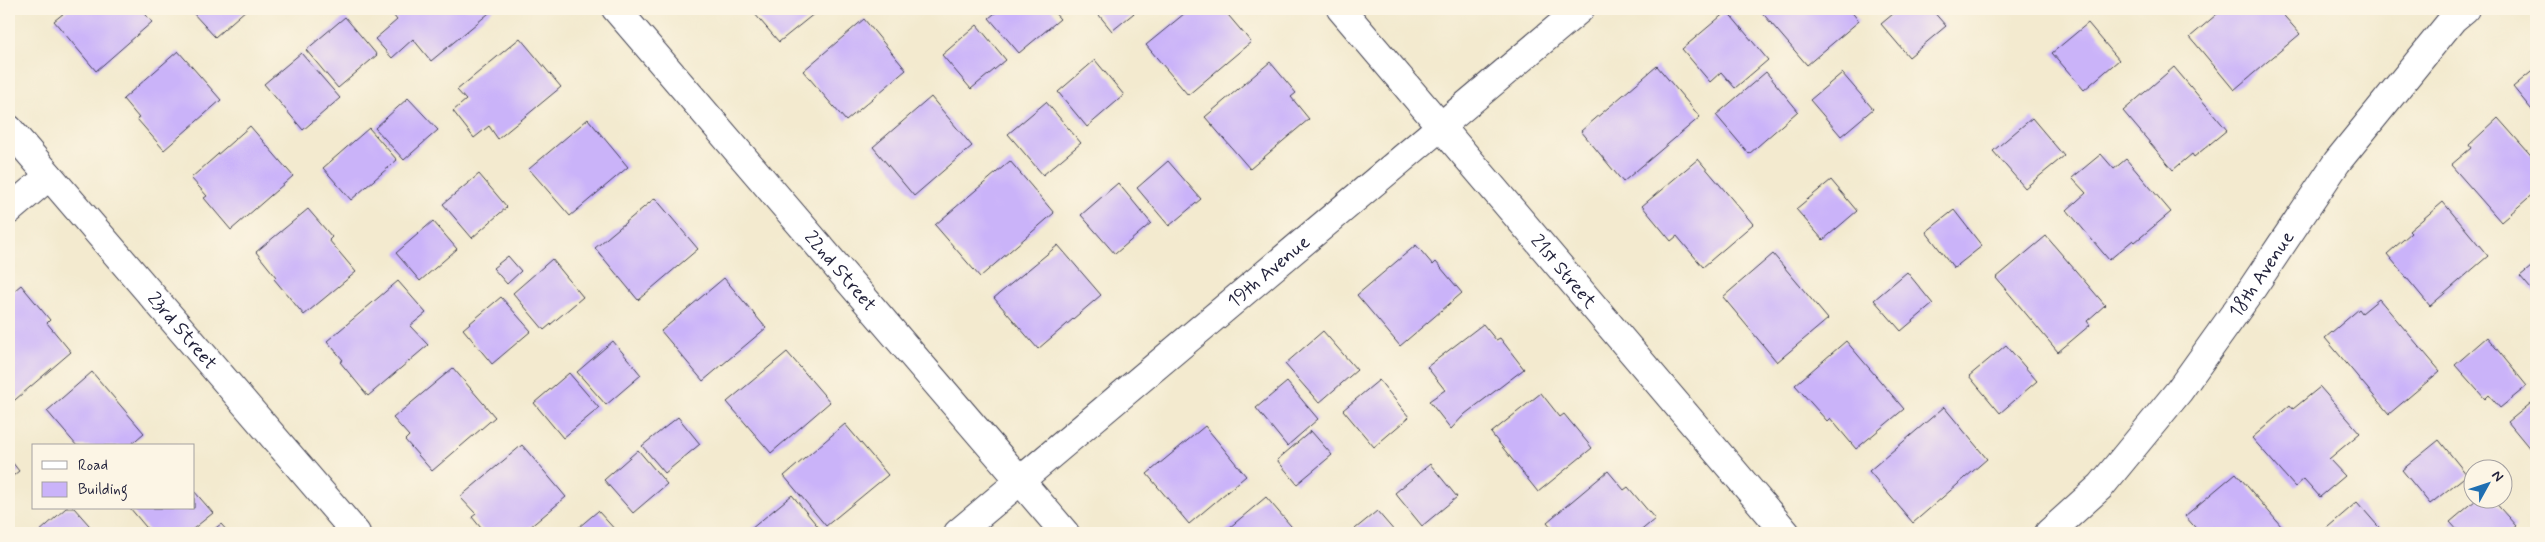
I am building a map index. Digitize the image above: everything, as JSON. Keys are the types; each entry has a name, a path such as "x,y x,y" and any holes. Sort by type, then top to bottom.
{"street":[{"name":"22nd Street","path":"616,9 1065,533"},
{"name":"21st Street","path":"1341,9 1786,533"},
{"name":"19th Avenue","path":"958,533 1580,9"},
{"name":"18th Avenue","path":"2049,533 2100,486 2179,391 2247,296 2338,162 2453,19 2465,9"},
{"name":"23rd Street","path":"9,129 356,533"},
{"path":"9,210 49,176"}],"building":[{"path":"69,9 141,9 152,22 96,71 54,21"},
{"path":"196,9 247,9 215,37 192,12"},
{"path":"392,9 494,9 431,61 413,39 392,58 375,39 397,20 390,11"},
{"path":"754,9 820,9 779,42 754,13 756,11"},
{"path":"1000,9 1051,9 1060,19 1019,53 989,18"},
{"path":"1094,9 1139,9 1112,31"},
{"path":"1190,9 1223,9 1251,42 1188,95 1146,45"},
{"path":"1759,9 1849,9 1859,21 1807,65"},
{"path":"1899,9 1931,9 1946,26 1909,57 1881,24"},
{"path":"2223,9 2278,9 2300,34 2234,90 2190,37"},
{"path":"1727,11 1768,60 1735,88 1721,72 1710,82 1682,49"},
{"path":"345,17 377,55 338,88 306,50"},
{"path":"864,19 906,70 846,121 803,71"},
{"path":"2088,23 2119,60 2084,90 2052,53"},
{"path":"977,25 1006,60 971,89 942,55"},
{"path":"520,38 561,87 498,139 489,126 474,138 453,111 466,100 457,90"},
{"path":"178,51 221,100 164,150 137,119 139,118 123,99"},
{"path":"301,53 340,98 303,130 264,84"},
{"path":"1095,60 1124,95 1087,127 1058,92"},
{"path":"1270,62 1296,93 1291,97 1309,119 1250,169 1205,117"},
{"path":"1657,66 1700,117 1623,182 1581,131"},
{"path":"2174,67 2227,130 2194,157 2192,154 2173,170 2123,111"},
{"path":"2536,68 2536,115 2513,87"},
{"path":"1766,72 1798,111 1749,154 1716,115"},
{"path":"1842,73 1873,109 1841,136 1810,100"},
{"path":"931,97 972,146 914,196 873,147"},
{"path":"408,98 438,130 404,160 375,128"},
{"path":"1046,102 1081,143 1043,175 1008,134"},
{"path":"2032,118 2064,156 2025,188 1993,151"},
{"path":"2498,118 2536,161 2536,191 2501,222 2451,165 2471,148 2469,145"},
{"path":"588,119 628,167 570,216 529,169"},
{"path":"250,126 293,176 231,230 204,198 207,196 191,178"},
{"path":"369,128 397,160 351,200 323,168"},
{"path":"2101,154 2114,169 2126,159 2171,212 2135,242 2133,240 2109,260 2067,210 2086,193 2072,178"},
{"path":"1698,159 1753,224 1703,267 1677,236 1671,241 1642,206"},
{"path":"1010,161 1054,213 980,277 935,225"},
{"path":"1168,161 1201,199 1169,226 1137,188"},
{"path":"479,174 507,207 472,238 443,204"},
{"path":"1831,180 1857,211 1823,240 1796,209"},
{"path":"1118,183 1151,223 1115,254 1081,215"},
{"path":"655,198 698,249 638,300 595,248"},
{"path":"2443,202 2488,256 2430,306 2387,254 2411,233 2409,231"},
{"path":"308,209 332,237 329,240 356,272 304,315 274,279 276,277 256,252"},
{"path":"1954,210 1982,246 1954,268 1926,232"},
{"path":"433,221 457,249 420,281 396,253"},
{"path":"2046,236 2105,305 2087,321 2090,325 2058,352 1996,278"},
{"path":"1058,245 1101,295 1038,349 994,298"},
{"path":"1416,245 1433,265 1436,262 1462,293 1400,346 1357,295"},
{"path":"1773,254 1828,319 1777,362 1723,297"},
{"path":"508,256 521,271 507,284 493,268"},
{"path":"552,259 583,297 544,330 513,293"},
{"path":"2536,263 2536,295 2520,276"},
{"path":"1907,272 1933,304 1901,331 1874,300"},
{"path":"724,278 766,328 703,381 661,331"},
{"path":"398,281 426,313 410,326 428,345 368,396 340,362 343,360 327,341"},
{"path":"21,285 50,320 47,323 71,352 9,405 9,295"},
{"path":"501,297 531,331 492,364 463,329"},
{"path":"2379,299 2440,371 2389,414 2325,338 2359,309 2362,313"},
{"path":"1483,324 1496,340 1500,338 1524,369 1465,414 1451,429 1429,401 1445,390 1427,367"},
{"path":"1323,331 1357,370 1319,403 1285,364"},
{"path":"2487,337 2527,386 2500,408 2489,395 2485,399 2455,365"},
{"path":"613,341 641,375 606,405 577,372"},
{"path":"1846,341 1904,409 1856,449 1830,418 1827,421 1795,385"},
{"path":"2006,345 2037,381 2000,413 1969,376"},
{"path":"787,352 830,402 771,453 727,402"},
{"path":"453,368 495,417 432,471 405,440 409,436 393,418"},
{"path":"92,372 144,433 131,444 75,444 47,411"},
{"path":"569,373 599,408 563,438 534,403"},
{"path":"1379,380 1409,417 1374,447 1343,410"},
{"path":"1287,382 1318,419 1287,446 1256,408"},
{"path":"2320,387 2360,433 2329,459 2345,476 2320,497 2304,479 2295,487 2252,438 2290,405 2293,409"},
{"path":"1541,393 1560,417 1564,414 1592,448 1538,492 1491,433"},
{"path":"2536,399 2536,456 2508,422"},
{"path":"1944,407 1987,459 1913,523 1869,471"},
{"path":"678,417 700,444 665,473 642,446"},
{"path":"845,424 888,475 826,526 784,476"},
{"path":"1205,426 1246,476 1189,524 1147,474"},
{"path":"1311,431 1332,455 1297,484 1277,460"},
{"path":"2439,440 2462,469 2462,479 2430,504 2402,470"},
{"path":"522,445 566,497 523,533 485,533 472,517 476,514 460,497"},
{"path":"638,450 667,484 633,513 604,480"},
{"path":"9,458 19,471 9,479"},
{"path":"1430,464 1457,497 1422,526 1395,493"},
{"path":"1608,471 1624,490 1628,487 1655,519 1638,533 1556,533 1547,522"},
{"path":"2236,473 2287,533 2200,533 2185,516"},
{"path":"195,492 213,513 188,533 151,533 132,510 195,510"},
{"path":"792,495 820,529 815,533 754,533 751,529"},
{"path":"1266,497 1297,533 1223,533"},
{"path":"2357,502 2384,533 2321,533"},
{"path":"64,510 76,510 96,533 38,533"},
{"path":"2464,510 2502,510 2516,526 2508,533 2460,533 2450,522"},
{"path":"598,511 618,533 572,533"},
{"path":"1377,511 1396,533 1350,533"},
{"path":"221,524 229,533 209,533"}]}
